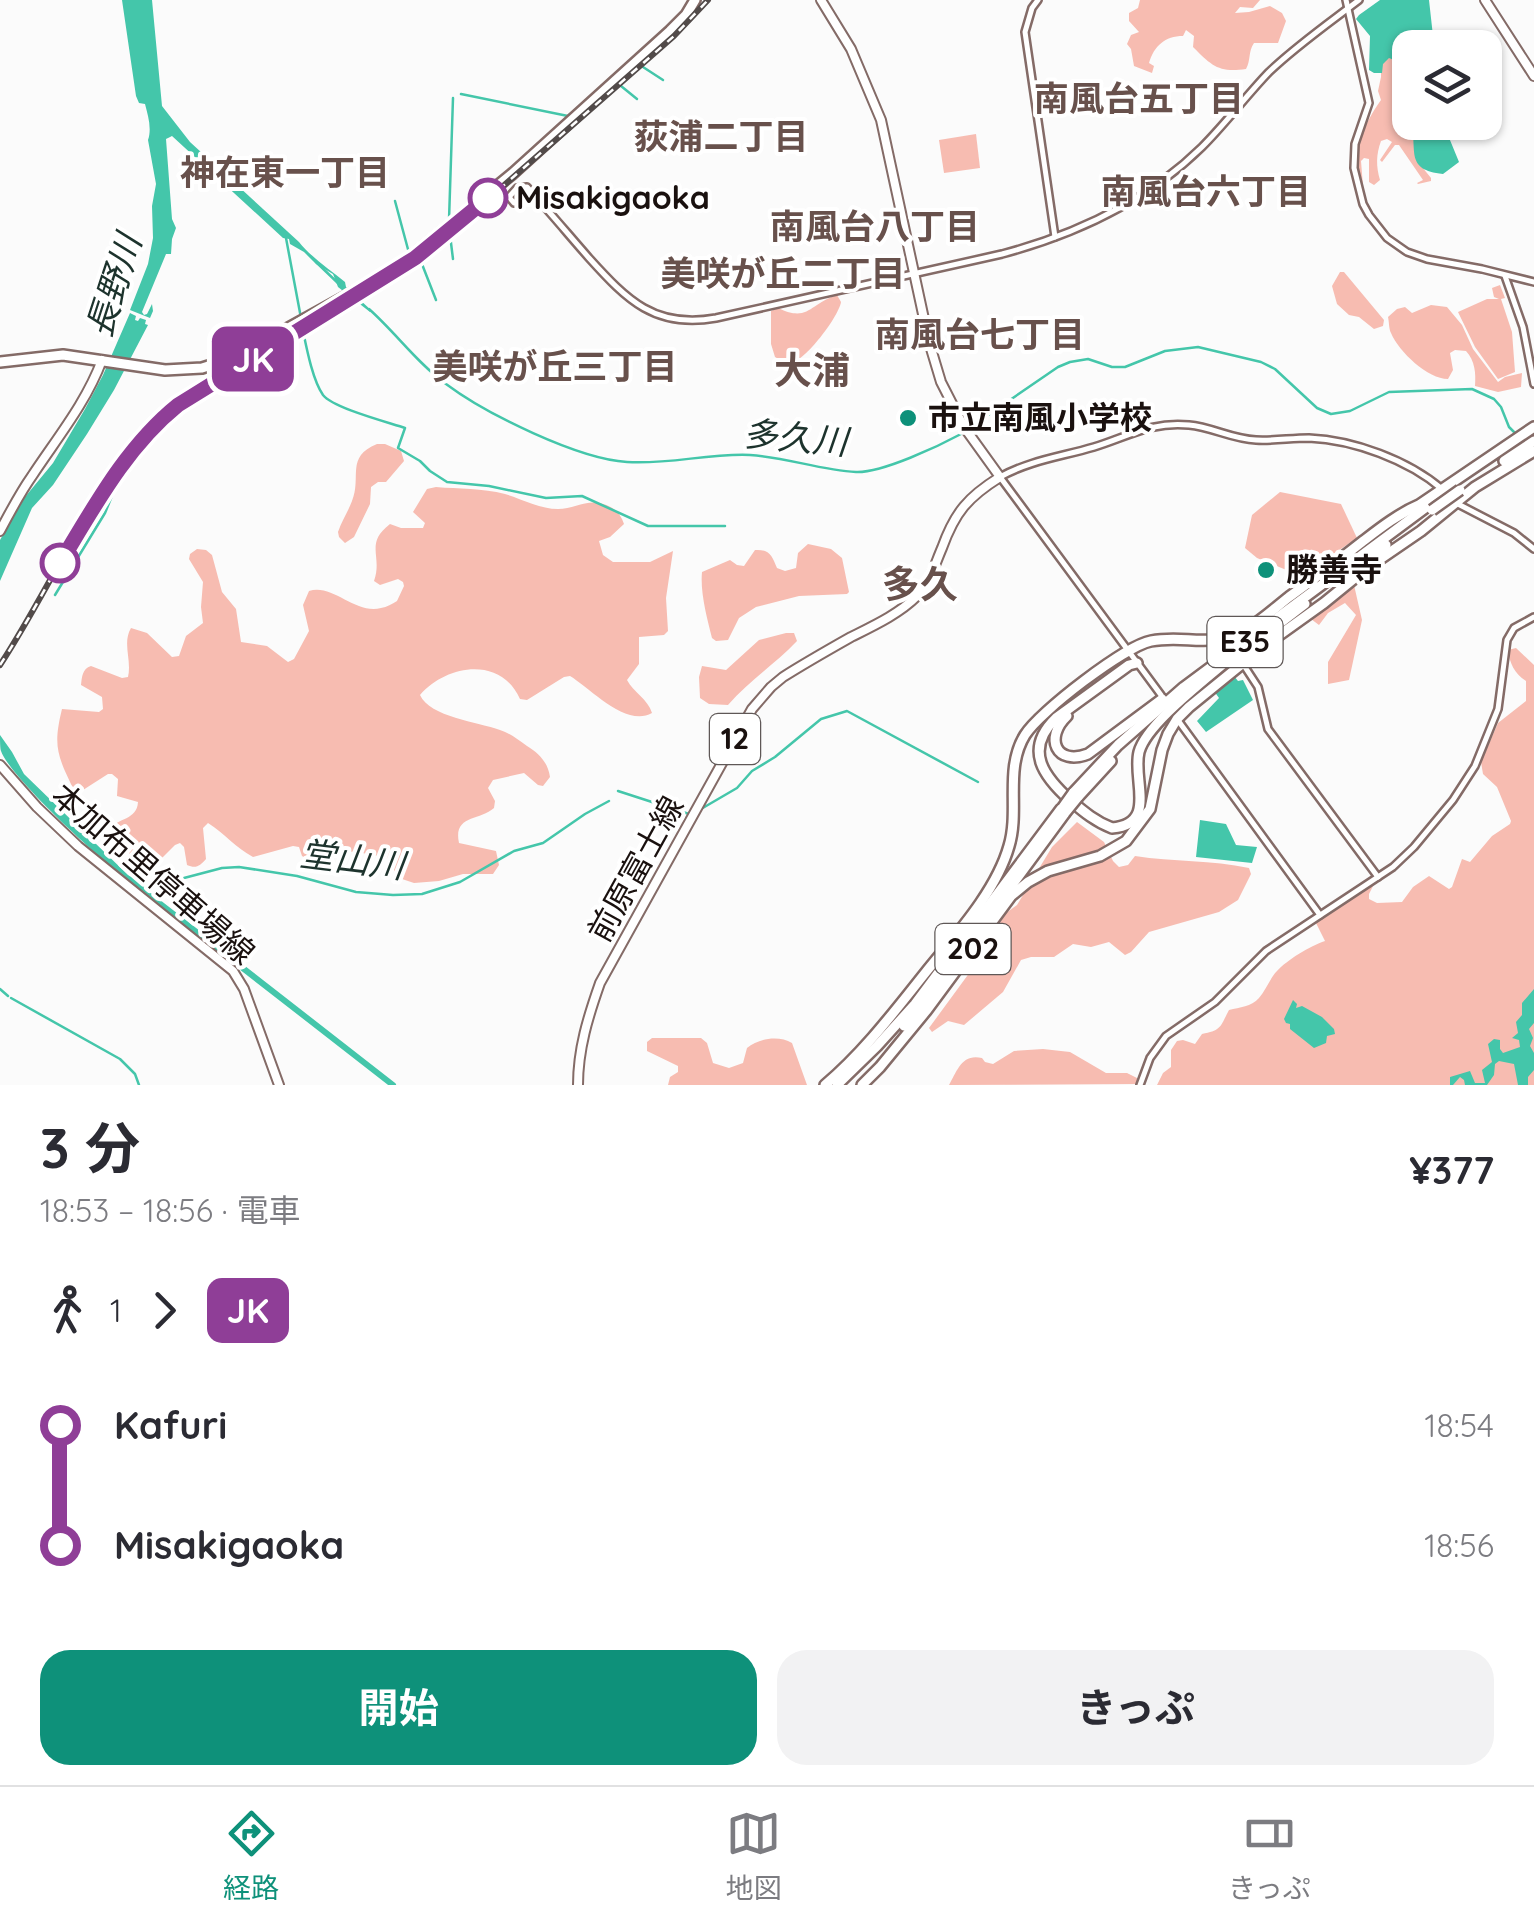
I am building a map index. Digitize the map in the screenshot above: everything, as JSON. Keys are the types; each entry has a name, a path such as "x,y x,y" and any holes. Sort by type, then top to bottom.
{"highway":[{"path":"0,362 54,355 164,370 212,366 234,358 381,277 423,248 512,174 670,31 694,0"},
{"name":"202","path":"825,1085 849,1065 893,1014 1001,868 1012,830 1016,758 1026,733 1040,716 1136,645 1160,640 1214,642 1246,629 1375,532 1452,489 1516,439 1534,434"},
{"name":"E35","path":"846,1085 1118,745 1184,686 1452,489 1534,434"},
{"name":"202","path":"862,1085 926,1010 1011,896 1048,871 1100,856 1130,837 1150,809 1162,750 1177,719 1264,646 1495,473 1531,452"},
{"name":"E35","path":"1076,795 1133,739 1247,643"},
{"path":"1137,663 1056,718 1046,730 1040,748 1040,762 1051,783 1094,820 1112,828 1131,822 1138,812 1138,764 1144,740 1236,653"},
{"path":"1137,663 1061,721 1054,741 1060,752 1074,758 1088,754 1156,702 1184,686"},
{"name":"E35","path":"838,1085 879,1048"}],"main road":[{"path":"821,0 851,50 881,120 941,382 967,430 1000,477"},
{"path":"1485,0 1534,76"},
{"path":"0,531 76,412 104,360"},
{"name":"前原富士線","path":"578,1085 584,1029 600,984 752,710 783,677 914,598 933,570 960,510 1000,477"},
{"name":"本加布里停車場線","path":"0,765 78,846 233,971 244,989 279,1085"}],"street":[{"path":"1038,0 1025,32 1055,238"},
{"path":"1346,0 1369,103 1356,144 1354,168 1369,215 1386,238 1407,252 1534,282"},
{"path":"535,196 526,194 514,203 509,197 523,186 535,196 627,298 670,318 701,320 1002,254 1055,238 1116,212 1168,176 1202,147 1271,70 1359,0"},
{"path":"1505,276 1523,327 1534,384"},
{"path":"1160,696 1000,477 1023,465 1096,446 1130,432 1191,425 1237,438 1313,438 1348,444 1405,465 1452,489"},
{"path":"1456,503 1514,533 1534,549"},
{"path":"1140,1085 1150,1058 1166,1036 1215,1002 1266,951 1403,859 1465,784 1475,766 1498,709 1507,640 1514,628 1534,617"},
{"path":"1243,664 1264,702 1268,729 1378,877"},
{"path":"1177,719 1320,915"}],"shaded area":[{"path":"122,0 152,0 162,106 190,142 345,282 372,311 338,287 333,274 283,238 172,136 166,139 176,228 171,254 166,254 142,312 147,314 152,304 150,318 130,310 148,264 156,184 148,118 145,104 139,103 136,96"},
{"path":"1140,0 1260,0 1253,8 1240,7 1235,13 1270,6 1282,13 1286,21 1278,43 1254,43 1246,69 1222,69 1211,63 1193,47 1194,36 1186,30 1183,36 1157,47 1149,63 1154,66 1152,73 1134,66 1127,44 1131,35 1139,32 1129,21 1129,13 1138,8"},
{"path":"1380,0 1429,0 1432,30 1392,30 1392,60 1383,64 1382,73 1374,73 1369,70 1370,36 1356,19"},
{"path":"1389,57 1392,59 1392,140 1415,140 1418,162 1431,181 1417,183 1423,180 1399,145 1382,162 1392,142 1387,139 1381,141 1378,151 1380,180 1374,185 1369,182 1369,159 1364,158 1361,187 1358,152 1368,120 1381,100 1381,64"},
{"path":"976,134 980,168 944,173 939,140"},
{"path":"1413,140 1450,140 1459,162 1443,174 1423,168 1415,157"},
{"path":"1340,272 1384,320 1383,326 1374,329 1337,304 1332,286"},
{"path":"1500,285 1512,332 1515,372 1498,379 1475,347 1458,312 1487,299 1499,299 1494,297 1492,288"},
{"path":"837,295 839,309 812,347 790,363 775,357 771,311 778,308 803,313"},
{"path":"1431,305 1447,307 1498,382 1522,373 1521,387 1498,392 1475,386 1474,367 1466,351 1450,353 1453,370 1448,379 1432,374 1407,356 1390,332 1388,317 1397,309 1405,307 1412,313"},
{"path":"130,313 136,316 135,320 146,320 148,325 87,434 53,485 32,508 0,581 0,540 85,409"},
{"path":"377,444 401,451 404,461 386,482 371,487 370,504 354,537 345,543 338,532 355,492 358,461"},
{"path":"427,489 496,492 551,509 603,504 616,511 624,524 599,541 603,555 613,562 650,562 673,551 666,598 668,631 664,635 639,637 639,664 627,680 652,713 642,716 620,711 570,676 527,700 520,699 500,676 473,669 444,676 420,695 444,714 511,735 536,752 547,767 550,777 543,786 524,773 493,780 488,788 494,808 460,828 459,843 496,851 499,865 493,874 463,874 414,883 399,878 386,858 365,854 346,851 307,859 299,847 293,846 253,857 208,823 203,828 206,859 198,866 187,865 180,843 154,866 128,852 109,829 131,816 138,802 117,796 118,779 112,774 83,790 73,788 58,750 62,709 103,709 102,697 81,685 86,669 91,666 128,677 127,640 131,628 147,633 172,657 179,656 186,636 203,623 203,582 189,559 197,549 212,555 222,592 236,609 241,642 267,646 288,662 294,659 309,631 303,605 309,591 326,591 372,609 397,601 403,582 398,579 380,585 374,581 378,538 390,524 423,528 425,523 413,512"},
{"path":"1280,492 1341,504 1357,538 1301,576 1257,558 1245,548 1252,515"},
{"path":"808,544 831,549 842,558 847,594 799,596 756,607 739,618 728,640 712,638 702,572 730,560 744,566 755,550 767,552 777,568 785,571 796,568 798,553"},
{"path":"1354,585 1362,620 1349,680 1328,684 1328,662 1356,615 1345,603 1328,613 1319,625 1311,619"},
{"path":"794,633 797,641 728,705 709,704 700,698 702,666 726,670 759,640"},
{"path":"1516,648 1534,665 1534,1085 1157,1085 1171,1067 1171,1050 1177,1041 1195,1044 1202,1034 1220,1027 1229,1010 1256,1001 1287,962 1325,941 1316,923 1369,885 1373,886 1369,899 1377,903 1402,902 1413,887 1429,876 1449,889 1462,859 1470,862 1492,836 1510,824 1497,787 1483,774 1481,762 1498,723 1526,701 1526,681 1511,664 1508,650"},
{"path":"1234,676 1243,680 1253,700 1206,732 1197,721 1219,698 1214,691"},
{"path":"0,735 24,774 128,875 149,889 147,892 92,850 44,805 9,764 1,751"},
{"path":"1200,820 1226,824 1236,845 1257,847 1252,863 1196,857"},
{"path":"1077,822 1104,842 1119,867 1128,865 1135,856 1235,865 1249,868 1251,874 1238,900 1219,912 1149,932 1125,955 1109,942 1091,947 1073,944 1054,957 1021,960 1003,992 964,1025 948,1021 932,1032 929,1028 1006,913 1017,905 1052,847"},
{"path":"1534,989 1534,1023 1529,1029 1534,1070 1528,1085 1518,1085 1514,1064 1499,1061 1487,1085 1465,1085 1460,1077 1450,1085 1450,1077 1470,1071 1475,1083 1485,1083 1482,1070 1492,1062 1488,1044 1494,1039 1500,1040 1503,1053 1520,1047 1519,1040 1512,1038 1518,1033 1516,1022 1522,1015 1522,1003"},
{"path":"1293,1000 1296,1008 1302,1006 1322,1017 1334,1029 1335,1034 1327,1036 1326,1043 1314,1048 1290,1029 1284,1019"},
{"path":"652,1038 701,1038 707,1043 713,1063 729,1068 743,1063 747,1048 757,1042 775,1038 787,1041 792,1043 807,1085 668,1085 678,1066 647,1051 647,1042"},
{"path":"1014,1051 1070,1052 1106,1073 1127,1073 1137,1078 1137,1084 949,1085 961,1064 970,1058 982,1058 993,1064"}],"waterway":[{"path":"643,67 663,80"},
{"path":"621,86 637,99"},
{"path":"461,94 568,116 594,94"},
{"path":"449,220 453,98"},
{"path":"395,201 409,253"},
{"path":"450,235 453,259"},
{"path":"286,238 301,318"},
{"path":"420,259 436,300"},
{"name":"多久川","path":"317,263 340,285"},
{"name":"多久川","path":"369,309 426,367 463,396 533,433 607,459 642,462 750,455 856,472 895,464 963,433"},
{"path":"302,326 323,395 349,410 405,428 398,448 447,482 546,498 582,496 648,526 725,526"},
{"name":"多久川","path":"969,428 1070,362 1088,359 1125,367 1165,351 1198,347 1275,369 1317,408 1331,414 1350,411 1389,392 1472,389 1494,399 1515,433"},
{"path":"55,595 105,513 116,486"},
{"name":"堂山川","path":"701,809 737,788 752,771 821,719 847,711 978,782"},
{"name":"堂山川","path":"618,791 689,814"},
{"name":"堂山川","path":"129,878 184,878 239,867 297,876 356,892 422,894 460,882 514,851 543,843 609,801"},
{"name":"長野川","path":"136,885 393,1085"},
{"path":"0,989 8,996"},
{"path":"11,998 120,1059 135,1074 139,1085"}],"railway":[{"path":"0,665 101,493 150,431 178,405 415,258 462,222 674,36 708,0"}],"train":[{"name":"JK","path":"60,563 97,501 156,423 178,405 389,276 446,235 488,198"}],"place":[{"name":"Misakigaoka","path":"488,198"},
{"name":"市立南風小学校","path":"908,418"},
{"name":"勝善寺","path":"1266,570"}],"district":[{"name":"南風台五丁目","path":"1139,99"},
{"name":"荻浦二丁目","path":"721,137"},
{"name":"神在東一丁目","path":"285,173"},
{"name":"南風台六丁目","path":"1206,192"},
{"name":"南風台八丁目","path":"875,227"},
{"name":"美咲が丘二丁目","path":"783,274"},
{"name":"南風台七丁目","path":"980,335"},
{"name":"美咲が丘三丁目","path":"555,367"},
{"name":"大浦","path":"812,371"},
{"name":"多久","path":"920,585"}]}
